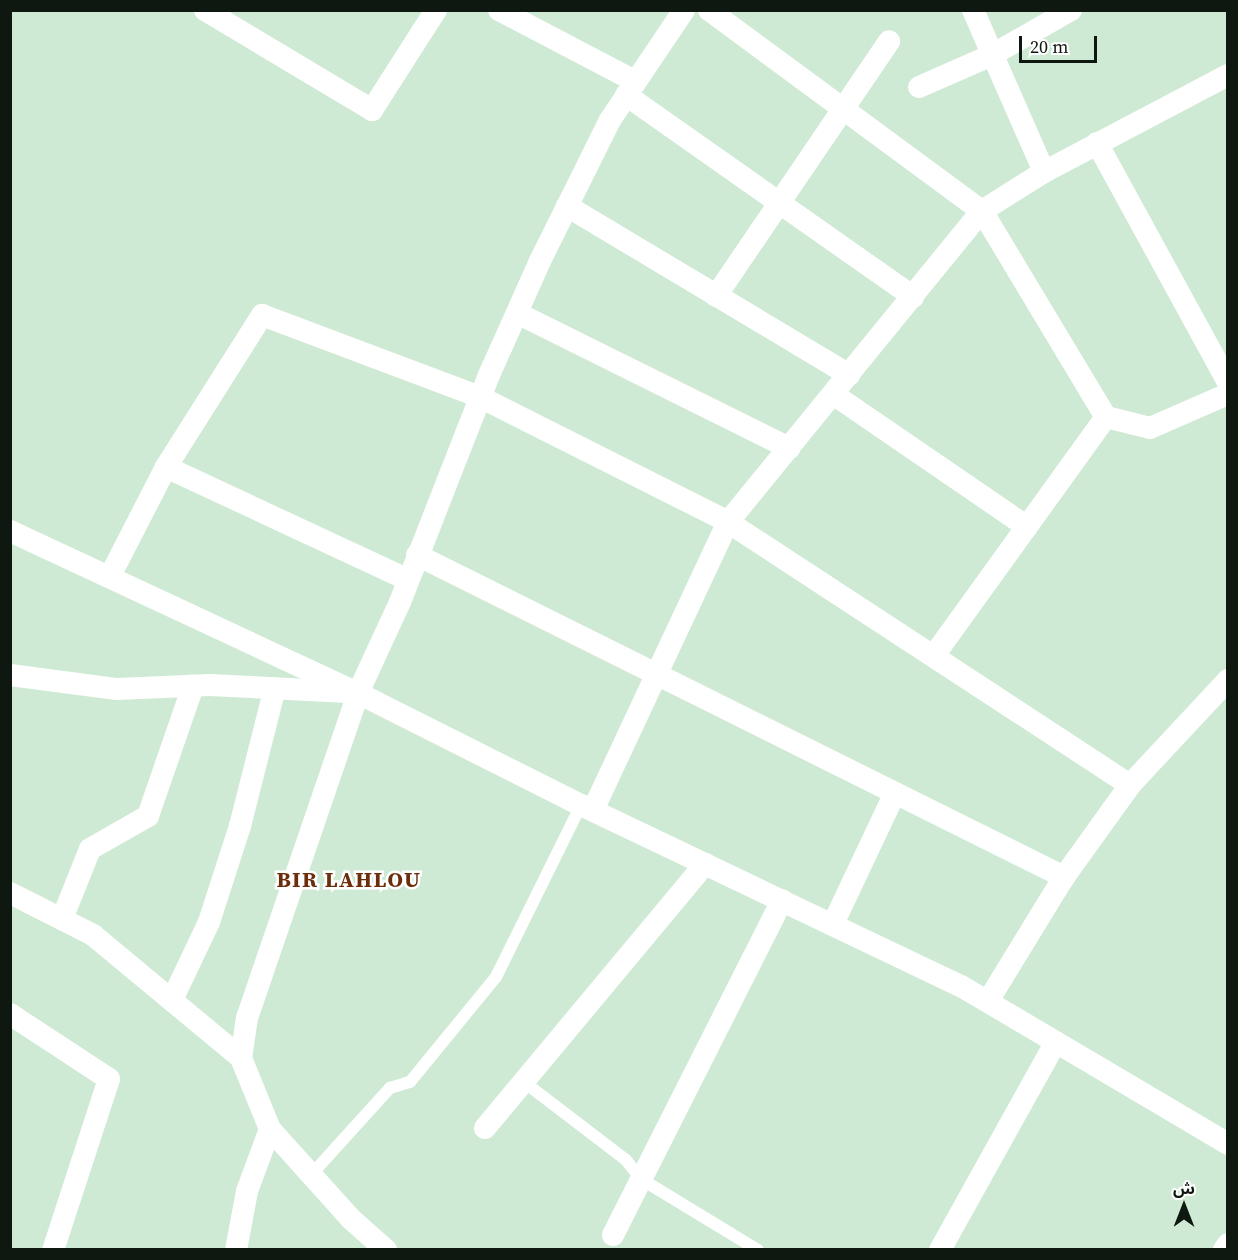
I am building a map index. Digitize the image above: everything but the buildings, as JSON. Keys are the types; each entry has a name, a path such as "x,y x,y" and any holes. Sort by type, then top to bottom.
{"street":[{"path":"205,10 372,110 436,10"},
{"path":"499,10 630,88 779,203 913,297"},
{"path":"241,1058 246,1018 358,693 408,580 480,397 567,206 630,88 684,10"},
{"path":"709,10 982,211 1106,417 1150,428 1227,394"},
{"path":"973,10 1044,172"},
{"path":"919,87 992,55 1071,10"},
{"path":"716,296 889,41"},
{"path":"587,807 657,674 728,522 982,211 1044,172 1097,143 1224,84"},
{"path":"1097,143 1227,382"},
{"path":"567,206 849,375"},
{"path":"517,313 789,448"},
{"path":"110,576 166,467 262,315 480,397 728,522 935,654 1130,785"},
{"path":"833,394 1027,527"},
{"path":"935,654 1106,417"},
{"path":"166,467 408,580"},
{"path":"10,531 358,693 587,807 833,924 988,1001 1227,1144"},
{"path":"417,555 1064,877"},
{"path":"10,675 117,689 193,686 358,693"},
{"path":"988,1001 1064,877 1130,785 1227,680"},
{"path":"62,919 90,849 148,816 193,686"},
{"path":"172,1000 208,922 240,826 275,688"},
{"path":"833,924 895,793"},
{"path":"485,1128 705,864"},
{"path":"10,893 93,935 241,1058 270,1129 311,1175 384,1249"},
{"path":"613,1235 782,900"},
{"path":"10,1014 109,1079 54,1250"},
{"path":"940,1250 1056,1042"},
{"path":"236,1250 247,1191 270,1129"},
{"path":"1224,1250 1227,1244"}],"lane":[{"path":"311,1175 390,1088 410,1082 496,977 587,807"},
{"path":"524,1082 626,1160 641,1179 758,1250"}],"district":[{"name":"BIR LAHLOU","path":"349,880"}]}
